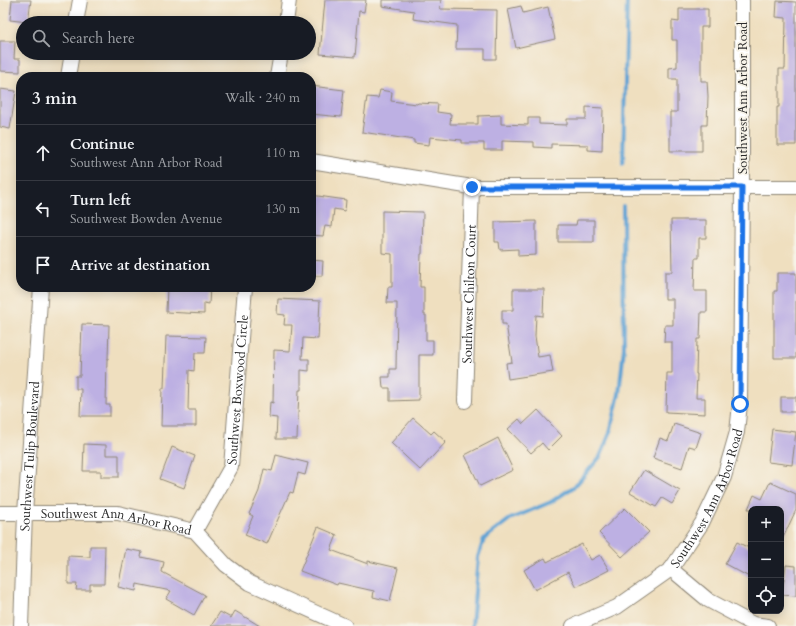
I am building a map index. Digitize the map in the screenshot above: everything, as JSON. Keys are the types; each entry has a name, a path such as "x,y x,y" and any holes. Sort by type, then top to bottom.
{"street":[{"path":"77,16 80,0"},
{"path":"287,16 289,0"},
{"name":"Southwest Ann Arbor Road","path":"573,626 617,607 671,569 702,523 715,498 724,477 737,432 740,404 742,0"},
{"path":"69,72 71,60"},
{"path":"278,72 280,60"},
{"path":"316,162 472,187 796,186"},
{"name":"Southwest Chilton Court","path":"465,401 472,187"},
{"name":"Southwest Tulip Boulevard","path":"21,626 25,513 40,292"},
{"name":"Southwest Boxwood Circle","path":"195,531 231,467 245,292"},
{"name":"Southwest Ann Arbor Road","path":"0,513 118,513 195,531 226,565 250,583 345,626"},
{"path":"671,569 708,600 753,624 768,626"}],"building":[{"path":"12,0 31,0 29,16 16,16 16,21 10,20"},
{"path":"325,0 366,0 364,12 359,11 355,57 320,54"},
{"path":"382,0 441,0 440,9 497,10 496,59 485,59 485,49 456,49 457,25 413,19 414,11 382,6"},
{"path":"777,1 796,2 796,145 777,145 779,69 785,69 786,18 776,17"},
{"path":"521,6 523,13 548,7 555,39 516,48 508,9"},
{"path":"679,9 708,9 708,27 701,27 701,81 707,81 708,96 707,125 702,125 702,151 670,151 670,112 677,112 677,79 669,79 669,68 677,67 677,40 672,40 672,21 679,22"},
{"path":"0,41 15,41 14,59 20,60 20,72 0,71"},
{"path":"316,87 344,90 341,117 316,114"},
{"path":"0,89 16,91 10,129 0,127"},
{"path":"380,90 392,92 391,101 417,104 438,104 437,112 451,114 450,124 478,124 478,116 501,115 501,124 528,125 528,118 539,118 539,124 567,125 567,119 586,119 586,107 603,108 602,151 588,150 588,145 551,144 551,148 534,147 534,142 502,141 502,150 484,150 484,143 462,143 462,140 430,137 429,145 414,143 414,140 362,132 367,97 378,98"},
{"path":"316,196 346,200 345,211 334,209 332,227 325,226 323,236 316,235"},
{"path":"382,211 423,212 420,287 424,287 426,340 433,340 433,355 419,355 419,400 390,401 390,388 383,388 382,377 390,377 390,369 396,369 397,303 387,303 388,287 392,287 392,254 382,253"},
{"path":"577,220 594,220 594,242 558,242 558,225 576,225"},
{"path":"671,220 706,220 706,238 699,238 699,258 695,258 694,291 707,291 707,312 701,312 700,339 697,339 696,374 696,398 705,398 705,414 666,412 667,373 672,373 672,342 664,342 665,325 673,325 673,299 665,299 665,272 672,272"},
{"path":"536,221 536,255 518,256 518,249 500,250 499,242 495,242 495,222"},
{"path":"316,260 323,261 322,276 316,276"},
{"path":"777,273 796,273 796,358 774,358 774,291 777,291"},
{"path":"513,289 544,289 543,316 536,315 535,336 538,357 550,355 553,372 508,379 506,363 512,362 506,324 502,324 502,310 513,310"},
{"path":"167,292 210,292 209,304 204,303 204,314 166,312"},
{"path":"278,299 320,301 318,339 303,338 302,359 309,359 309,371 301,370 297,439 276,439 277,418 269,417 270,402 273,403 274,350 290,351 292,325 284,325 285,315 277,314"},
{"path":"82,324 109,325 106,405 110,405 110,416 80,416 81,389 76,389 76,376 80,376"},
{"path":"166,336 206,337 205,353 195,353 194,371 189,370 188,410 196,410 196,426 161,426"},
{"path":"781,397 796,397 796,412 781,412"},
{"path":"538,410 562,436 548,450 542,443 531,453 508,429 519,419 523,424"},
{"path":"413,418 431,434 434,431 446,442 420,470 391,443"},
{"path":"674,424 701,433 696,448 689,446 682,468 653,458 660,438 668,441"},
{"path":"772,429 796,432 792,465 768,462"},
{"path":"498,438 513,470 480,486 465,455"},
{"path":"84,444 106,445 106,455 119,455 119,477 101,477 101,471 83,471"},
{"path":"172,447 195,456 184,488 160,479"},
{"path":"276,455 308,463 305,475 298,473 293,493 290,492 267,544 245,535 253,516 249,514 259,491 264,469 272,471"},
{"path":"644,470 680,491 672,504 662,498 656,507 630,492"},
{"path":"770,482 796,494 796,510 784,536 784,506 749,506 754,495 762,499"},
{"path":"625,508 649,532 622,557 599,533"},
{"path":"318,527 337,535 331,550 368,564 368,561 398,568 390,601 373,597 374,591 338,583 337,585 300,571"},
{"path":"737,542 748,548 748,576 725,564"},
{"path":"582,544 591,560 600,555 609,570 576,587 568,572 535,590 524,570 545,558 547,562"},
{"path":"90,546 105,546 104,584 90,584 90,590 76,590 77,584 68,584 68,556 90,557"},
{"path":"126,549 142,552 141,557 164,562 162,572 205,595 194,615 166,599 171,591 137,584 136,591 118,587"},
{"path":"786,565 796,566 796,596 784,595"},
{"path":"235,611 260,626 211,626 220,612 231,618"}],"waterway":[{"path":"623,163 627,0"},
{"path":"472,626 478,557 484,539 510,519 551,502 575,486 600,457 610,433 619,394 624,348 623,206"}],"route":[{"path":"472,187 742,187 740,404"}]}
